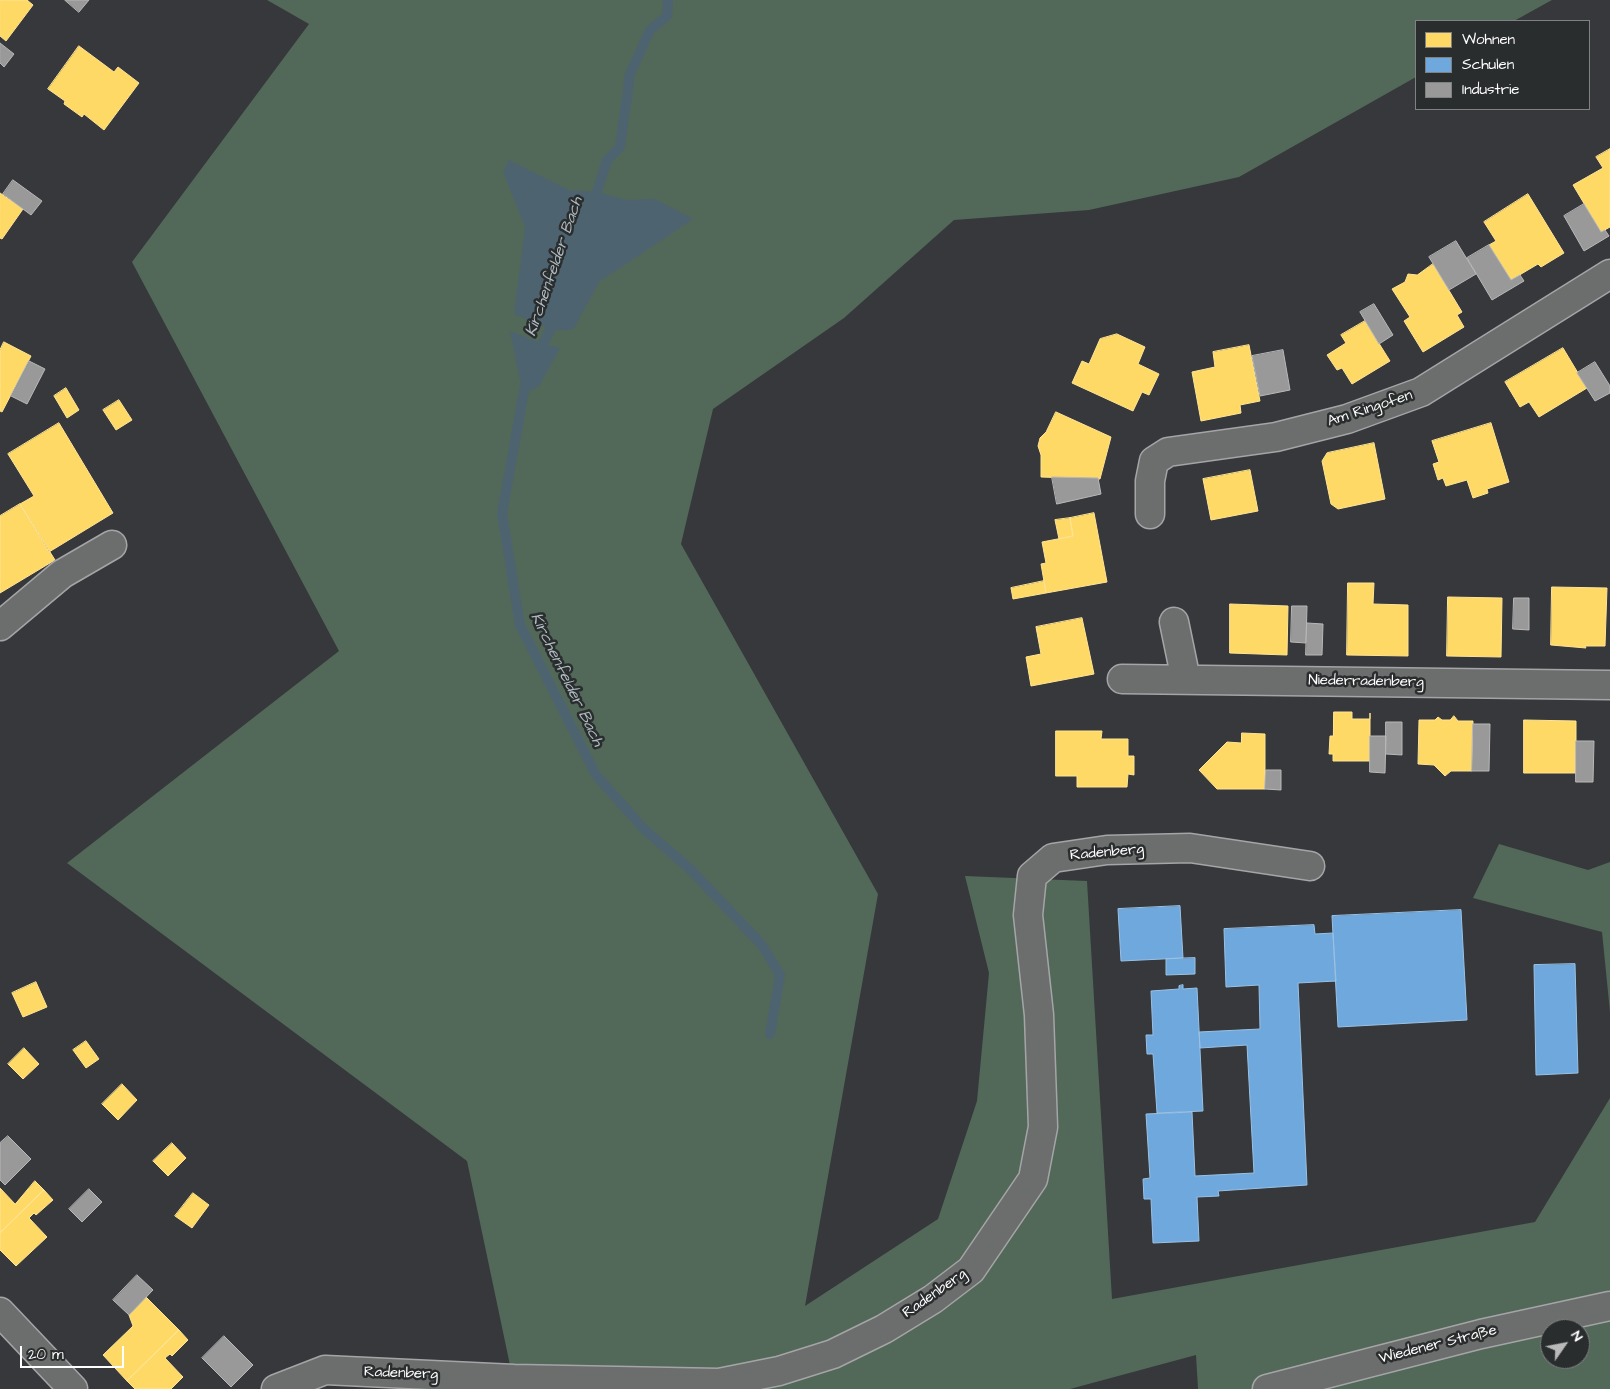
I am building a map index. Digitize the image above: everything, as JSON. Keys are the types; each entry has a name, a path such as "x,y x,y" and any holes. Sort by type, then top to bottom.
{"street":[{"name":"Am Ringofen","path":"1150,514 1150,481 1154,461 1168,452 1276,437 1348,418 1421,392 1610,274"},
{"path":"0,626 62,574 112,545"},
{"path":"1174,622 1186,680"},
{"name":"Niederradenberg","path":"1122,679 1610,685"},
{"name":"Radenberg","path":"276,1389 325,1370 514,1378 720,1383 779,1371 832,1354 884,1329 933,1299 971,1270 1033,1179 1043,1127 1039,1015 1028,915 1032,876 1053,858 1107,850 1190,848 1310,866"},
{"name":"Wiedener Straße","path":"1267,1389 1481,1334 1610,1306"},
{"path":"0,1312 73,1389"}],"green space":[{"path":"267,0 1552,0 1516,20 1415,20 1415,78 1239,177 1089,210 954,220 844,318 713,409 681,544 878,894 805,1306 938,1219 977,1101 989,973 965,876 1087,881 1112,1299 1535,1222 1610,1098 1610,1389 1198,1389 1196,1355 1070,1389 515,1389 467,1161 67,863 339,651 132,262 309,24"},
{"path":"1499,844 1588,870 1610,862 1610,1012 1602,932 1473,898"}],"water":[{"path":"509,160 569,190 597,192 627,200 655,199 693,219 599,282 573,330 552,330 514,314 525,227 503,172"},
{"path":"510,331 560,348 539,386 523,395"}],"building: Wohnen":[{"path":"0,0 27,0 33,5 6,41 0,36"},
{"path":"79,46 114,72 118,67 139,83 104,130 84,114 82,117 64,104 65,101 48,89"},
{"path":"1610,149 1610,227 1601,232 1573,185 1603,168 1596,157"},
{"path":"0,193 23,209 2,239 0,238"},
{"path":"1528,194 1564,253 1541,267 1538,264 1511,280 1489,245 1496,241 1484,222"},
{"path":"1433,264 1462,312 1457,315 1464,327 1423,352 1404,321 1410,317 1392,289 1405,282 1408,274 1417,275"},
{"path":"1365,321 1390,361 1352,384 1342,368 1337,370 1327,355 1346,343 1341,335"},
{"path":"1117,334 1145,347 1138,364 1159,374 1149,395 1142,392 1133,411 1072,383 1082,361 1089,364 1100,339"},
{"path":"4,342 31,356 2,412 0,411 0,350"},
{"path":"1249,345 1260,401 1240,405 1241,413 1201,421 1192,372 1215,367 1213,352"},
{"path":"1563,348 1587,388 1539,417 1529,402 1520,407 1505,382"},
{"path":"66,388 79,410 67,418 54,396"},
{"path":"119,400 132,420 116,430 103,410"},
{"path":"1056,412 1111,437 1100,479 1041,477 1041,455 1038,446 1040,438 1046,432"},
{"path":"59,423 113,513 49,552 20,504 34,496 8,454"},
{"path":"1491,423 1509,482 1487,489 1488,493 1473,498 1467,480 1446,486 1443,478 1438,480 1433,464 1439,462 1432,441"},
{"path":"1374,443 1385,499 1338,509 1331,504 1322,461 1327,453"},
{"path":"1250,470 1258,511 1211,520 1203,479"},
{"path":"20,504 55,560 0,593 0,516"},
{"path":"1094,513 1107,582 1046,593 1041,564 1046,563 1042,542 1073,536 1070,518"},
{"path":"1070,518 1073,536 1059,539 1055,520"},
{"path":"1044,581 1046,593 1013,599 1011,588"},
{"path":"1348,583 1374,583 1373,604 1408,605 1408,656 1347,655"},
{"path":"1552,587 1607,588 1605,646 1585,646 1586,648 1551,645"},
{"path":"1448,597 1502,598 1501,657 1447,656"},
{"path":"1230,604 1288,606 1287,655 1230,653"},
{"path":"1082,618 1094,674 1031,686 1026,657 1041,654 1036,627"},
{"path":"1334,712 1352,712 1352,719 1370,719 1370,761 1333,761 1333,754 1329,754 1330,736 1333,736"},
{"path":"1454,716 1458,721 1473,721 1472,771 1451,771 1445,776 1434,765 1418,764 1419,720 1435,720 1438,717 1442,720 1450,720"},
{"path":"1524,720 1576,721 1576,773 1524,773"},
{"path":"1056,731 1102,731 1101,739 1128,739 1128,756 1134,756 1134,775 1128,774 1127,787 1077,787 1077,776 1056,776"},
{"path":"1242,733 1265,734 1265,789 1217,789 1199,770 1227,742 1241,743"},
{"path":"36,982 47,1007 23,1017 12,993"},
{"path":"86,1041 99,1059 86,1068 73,1050"},
{"path":"24,1048 39,1064 23,1079 8,1064"},
{"path":"122,1084 137,1100 118,1120 102,1104"},
{"path":"172,1143 186,1158 168,1176 153,1161"},
{"path":"35,1181 44,1190 0,1233 0,1188 15,1204"},
{"path":"44,1190 53,1200 36,1215 34,1213 29,1218 47,1237 16,1266 0,1250 0,1233"},
{"path":"193,1193 209,1205 192,1228 175,1216"},
{"path":"146,1297 179,1330 127,1381 103,1355 133,1326 129,1315"},
{"path":"179,1330 188,1340 172,1356 170,1354 165,1358 183,1377 171,1389 135,1389 127,1381"}],"building: Schulen":[{"path":"1180,906 1183,958 1121,961 1118,909"},
{"path":"1461,910 1467,1020 1338,1027 1332,916"},
{"path":"1314,925 1315,934 1333,933 1336,981 1298,983 1307,1185 1218,1191 1219,1196 1197,1197 1199,1241 1153,1243 1151,1199 1144,1199 1143,1179 1150,1178 1146,1114 1192,1112 1195,1176 1254,1173 1247,1045 1200,1048 1199,1032 1260,1029 1259,985 1226,987 1224,929"},
{"path":"1195,958 1195,974 1166,975 1166,959"},
{"path":"1575,964 1578,1073 1536,1075 1534,965"},
{"path":"1183,985 1183,989 1197,988 1203,1111 1157,1113 1153,1054 1147,1054 1146,1035 1153,1035 1151,991 1179,989 1179,986"}],"building: Industrie":[{"path":"65,0 89,0 79,12"},
{"path":"0,43 14,54 4,67 0,63"},
{"path":"13,180 42,201 31,215 3,194"},
{"path":"1584,204 1601,232 1605,230 1609,236 1584,251 1564,216"},
{"path":"1456,241 1476,274 1449,290 1429,257"},
{"path":"1489,245 1511,280 1520,275 1524,281 1492,300 1467,258"},
{"path":"1374,304 1393,335 1379,344 1360,312"},
{"path":"1283,350 1290,390 1260,396 1252,356"},
{"path":"29,361 45,369 27,404 11,396"},
{"path":"1595,362 1610,386 1610,393 1595,401 1577,373"},
{"path":"1052,477 1098,478 1101,494 1057,504"},
{"path":"1514,598 1529,598 1529,630 1513,629"},
{"path":"1292,606 1307,606 1306,643 1291,642"},
{"path":"1307,623 1323,624 1322,655 1306,655"},
{"path":"1386,722 1402,722 1402,755 1386,754"},
{"path":"1473,724 1490,724 1489,771 1472,771"},
{"path":"1370,736 1386,736 1385,773 1370,772"},
{"path":"1576,741 1594,741 1593,782 1576,782"},
{"path":"1266,770 1281,770 1281,790 1265,789"},
{"path":"8,1136 31,1159 5,1185 0,1180 0,1143"},
{"path":"89,1189 102,1202 82,1222 69,1209"},
{"path":"137,1275 153,1290 129,1315 113,1300"},
{"path":"224,1336 253,1365 231,1387 202,1358"}],"waterway":[{"name":"Kirchenfelder Bach","path":"593,204 607,160 620,147 630,74 650,30 667,16 668,0"},
{"name":"Kirchenfelder Bach","path":"537,356 556,318"},
{"name":"Kirchenfelder Bach","path":"526,380 502,513 520,625 596,775 643,828 690,869 762,945 780,975 770,1034"}]}
